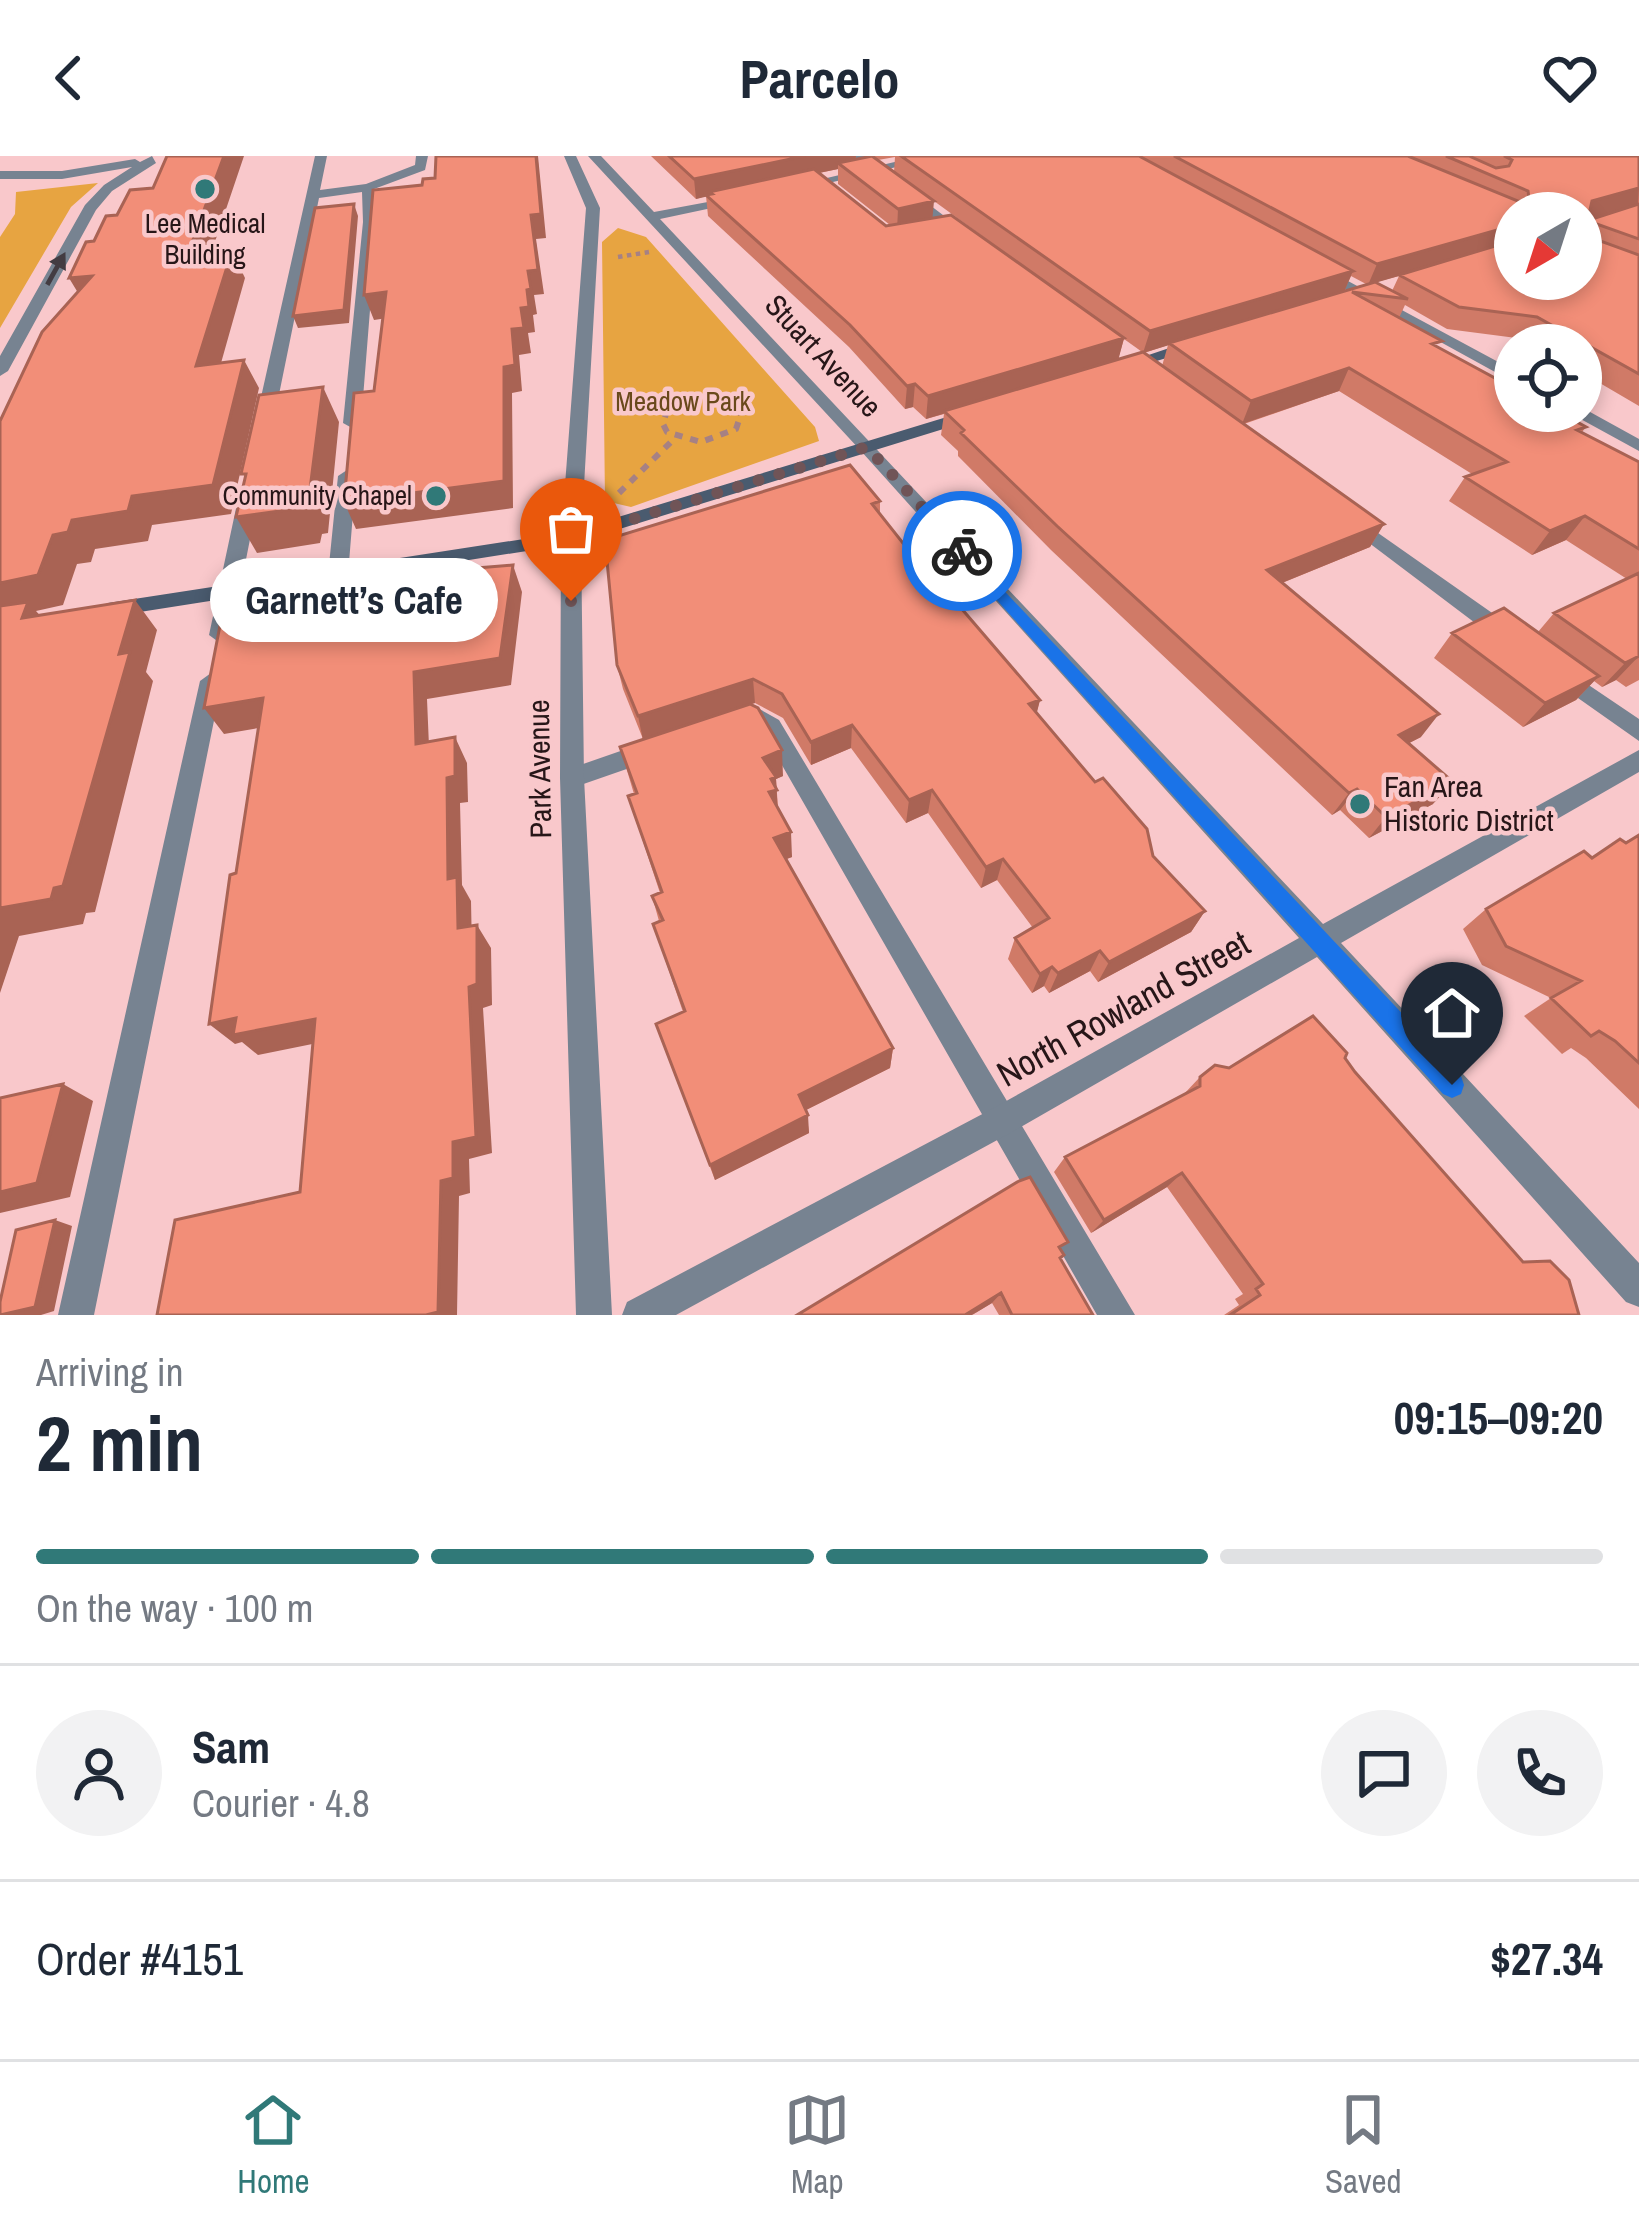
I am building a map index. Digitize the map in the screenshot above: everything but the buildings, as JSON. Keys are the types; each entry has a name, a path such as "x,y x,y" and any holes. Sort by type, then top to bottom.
{"main road":[{"path":"1341,301 1389,286"},
{"path":"1096,375 1205,341"},
{"path":"92,612 571,538 991,408"}],"street":[{"path":"76,1315 321,156"},
{"path":"313,195 368,187 422,167 422,156"},
{"name":"Park Avenue","path":"570,156 593,208 571,538 572,778 594,1315"},
{"name":"Stuart Avenue","path":"594,156 1639,1289"},
{"path":"857,156 942,229 989,254"},
{"path":"776,191 825,186 937,156"},
{"path":"0,175 62,175 157,158"},
{"path":"0,371 90,208 108,188 157,158"},
{"path":"351,433 370,222 368,187"},
{"path":"650,217 754,196"},
{"path":"1309,263 1494,365"},
{"path":"1120,349 1161,379"},
{"path":"1602,425 1639,446"},
{"path":"338,575 349,457"},
{"path":"1333,506 1525,648"},
{"path":"1544,662 1639,732"},
{"path":"721,727 756,716 771,726 1117,1315"},
{"path":"572,778 680,740"},
{"name":"North Rowland Street","path":"640,1315 1001,1121 1639,760"}],"path":[{"path":"610,258 649,252"},
{"path":"614,499 676,437 715,440 736,429 741,414 719,399 684,400 663,417 663,424 676,437"}],"green space":[{"path":"98,183 71,207 0,328 0,237 15,214 16,192"},
{"name":"Meadow Park","path":"618,228 646,237 815,427 819,441 631,507 605,501 602,242"}],"way so far":[{"path":"571,601 571,538 867,447 962,551"}],"place":[{"name":"Lee Medical Building","path":"205,189"},
{"name":"Community Chapel","path":"436,496"},
{"name":"Garnett’s Cafe","path":"571,601"},
{"name":"Fan Area Historic District","path":"1360,804"}],"route":[{"path":"962,551 1452,1085"}]}
